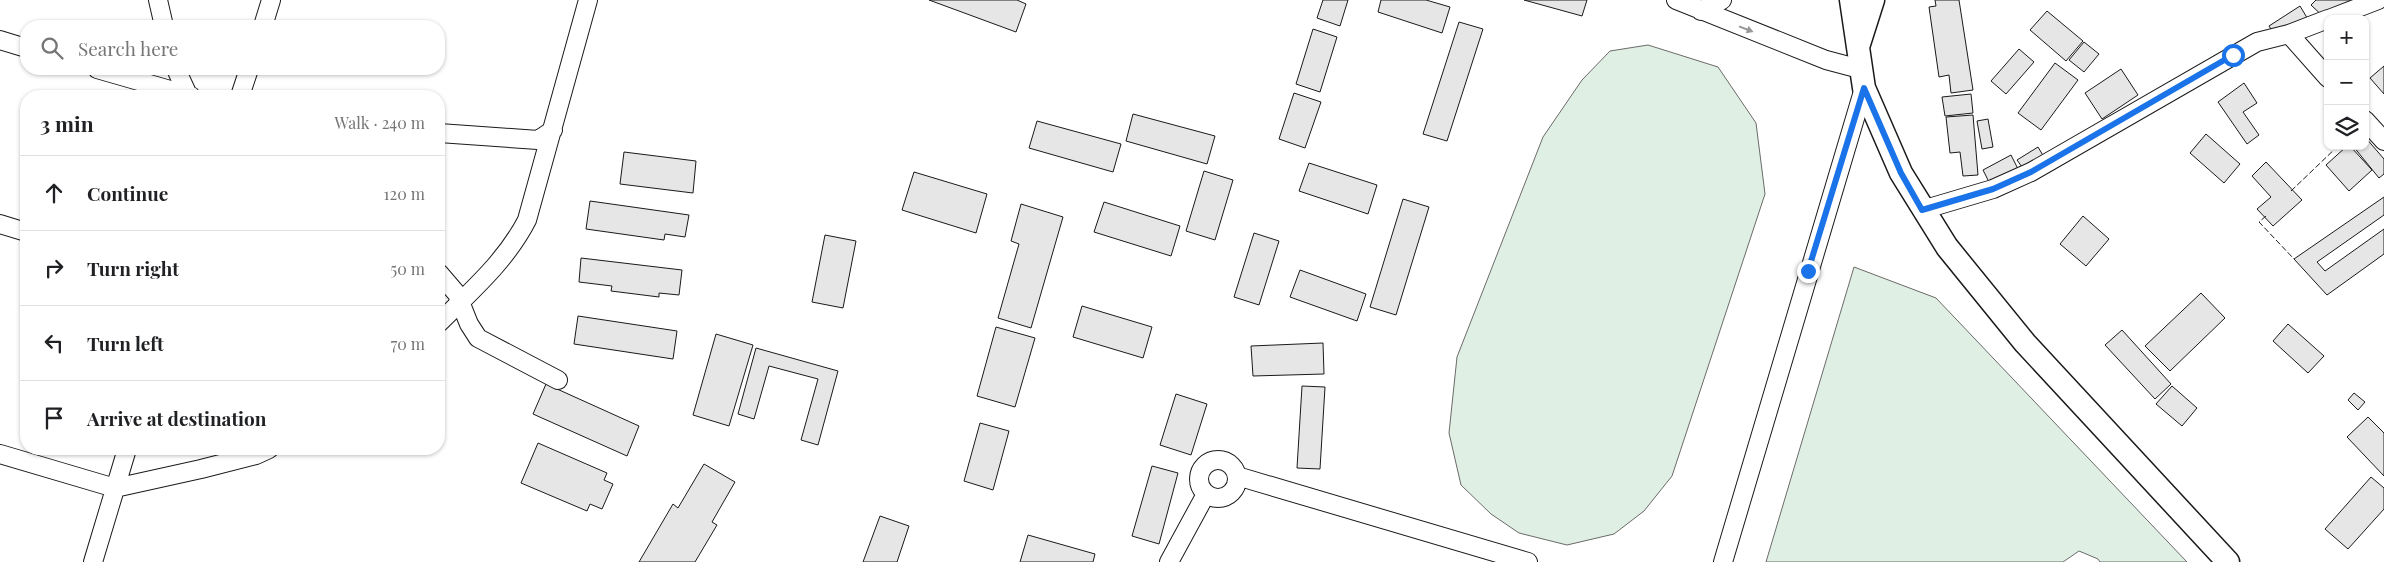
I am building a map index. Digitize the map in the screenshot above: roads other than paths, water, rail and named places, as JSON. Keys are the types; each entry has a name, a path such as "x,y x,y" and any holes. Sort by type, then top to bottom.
{"street":[{"path":"158,0 163,20"},
{"path":"265,20 271,0"},
{"path":"445,317 491,271 516,240 527,220 588,0"},
{"path":"1676,0 1826,60 1860,69"},
{"path":"1701,11 1722,0"},
{"path":"1851,0 1860,69 1901,173 1922,210 1947,247 2025,343 2228,562"},
{"path":"1722,562 1860,69 1873,0"},
{"path":"2339,15 2378,0"},
{"path":"1922,210 1993,189 2031,172 2257,42 2289,34 2324,21"},
{"path":"2289,34 2324,73"},
{"path":"3,46 20,47"},
{"path":"118,75 169,90"},
{"path":"179,75 187,90"},
{"path":"242,90 247,75"},
{"path":"2369,124 2384,141"},
{"path":"445,133 538,140 552,130"},
{"path":"0,224 20,230"},
{"path":"445,280 457,294 469,324 478,338 558,380"},
{"path":"0,454 115,488 256,455"},
{"path":"93,562 125,455"},
{"path":"1213,461 1229,463 1237,476 1237,486 1223,498 1214,498 1206,494 1201,487 1199,479 1201,471 1213,461"},
{"path":"1237,476 1528,562"},
{"path":"1170,562 1206,494"}]}
